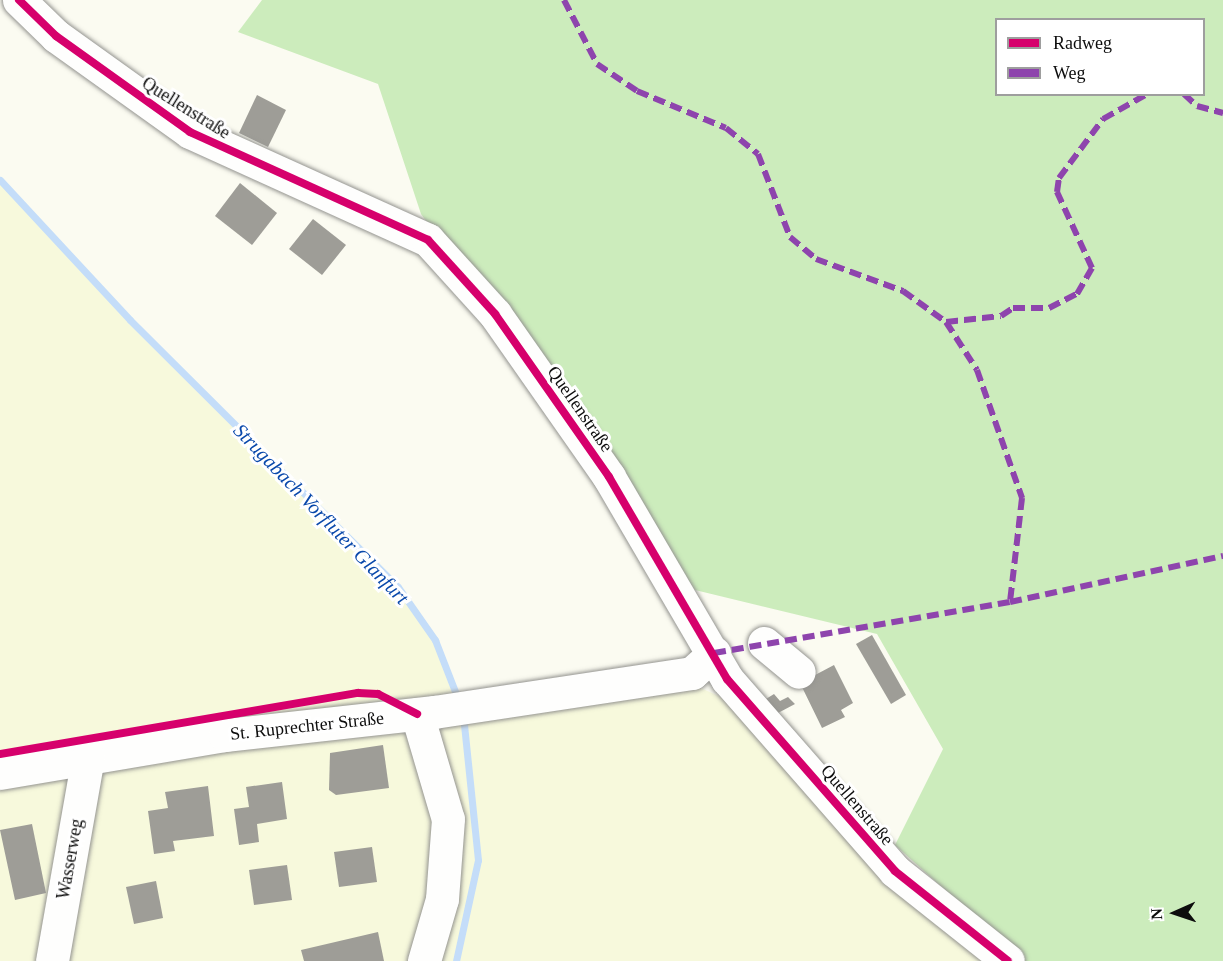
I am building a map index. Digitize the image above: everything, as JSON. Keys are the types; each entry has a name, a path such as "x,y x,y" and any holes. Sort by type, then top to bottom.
{"street":[{"name":"Quellenstraße","path":"19,0 56,36 190,132 428,240 495,314 609,477 714,653 727,679 895,871 1008,961"},
{"path":"764,643 799,672"},
{"name":"St. Ruprechter Straße","path":"0,772 225,735 425,713 692,673 714,653"},
{"path":"424,961 442,899 448,819 445,794 425,713"},
{"name":"Wasserweg","path":"52,961 88,757"}],"green space":[{"path":"262,0 1223,0 1223,961 1024,961 895,845 943,749 877,634 695,590 421,214 378,84 238,32"},
{"path":"0,180 130,320 398,587 435,640 462,710 691,684 733,702 989,961 0,961"}],"building":[{"path":"257,95 286,110 268,147 239,133"},
{"path":"240,183 277,213 252,245 215,216"},
{"path":"313,219 346,245 322,275 289,249"},
{"path":"872,635 906,695 891,704 856,644"},
{"path":"834,665 853,703 841,710 845,717 822,728 800,683"},
{"path":"774,694 780,701 788,697 795,704 778,713 766,699"},
{"path":"383,745 389,788 336,795 329,790 330,753"},
{"path":"282,782 287,819 257,824 259,842 239,845 234,809 249,807 246,787"},
{"path":"208,786 214,836 173,841 175,851 154,854 148,811 168,808 165,792"},
{"path":"32,824 46,893 15,900 0,830"},
{"path":"372,847 377,882 339,887 334,852"},
{"path":"287,865 292,900 254,905 249,870"},
{"path":"156,881 163,918 134,924 126,887"},
{"path":"378,932 384,961 304,961 301,950"}],"waterway":[{"name":"Strugabach Vorfluter Glanfurt","path":"0,180 130,320 398,587 435,640 458,699"},
{"name":"Strugabach Vorfluter Glanfurt","path":"456,961 478,860 463,715"}],"marked path":[{"path":"564,0 597,64 637,91 726,128 758,154 790,237 816,259 903,291 946,322 1001,316 1013,308 1049,308 1077,294 1092,268 1057,192 1059,178 1103,119 1143,96"},
{"path":"1186,96 1197,106 1223,113"},
{"path":"946,322 977,370 1022,498 1010,602"},
{"path":"714,653 1010,602 1223,556"}],"cycle path":[{"path":"19,0 56,36 190,132 428,240 495,314 609,477 727,679 895,871 1008,961"},
{"path":"0,754 358,693 378,694 417,714"}]}
